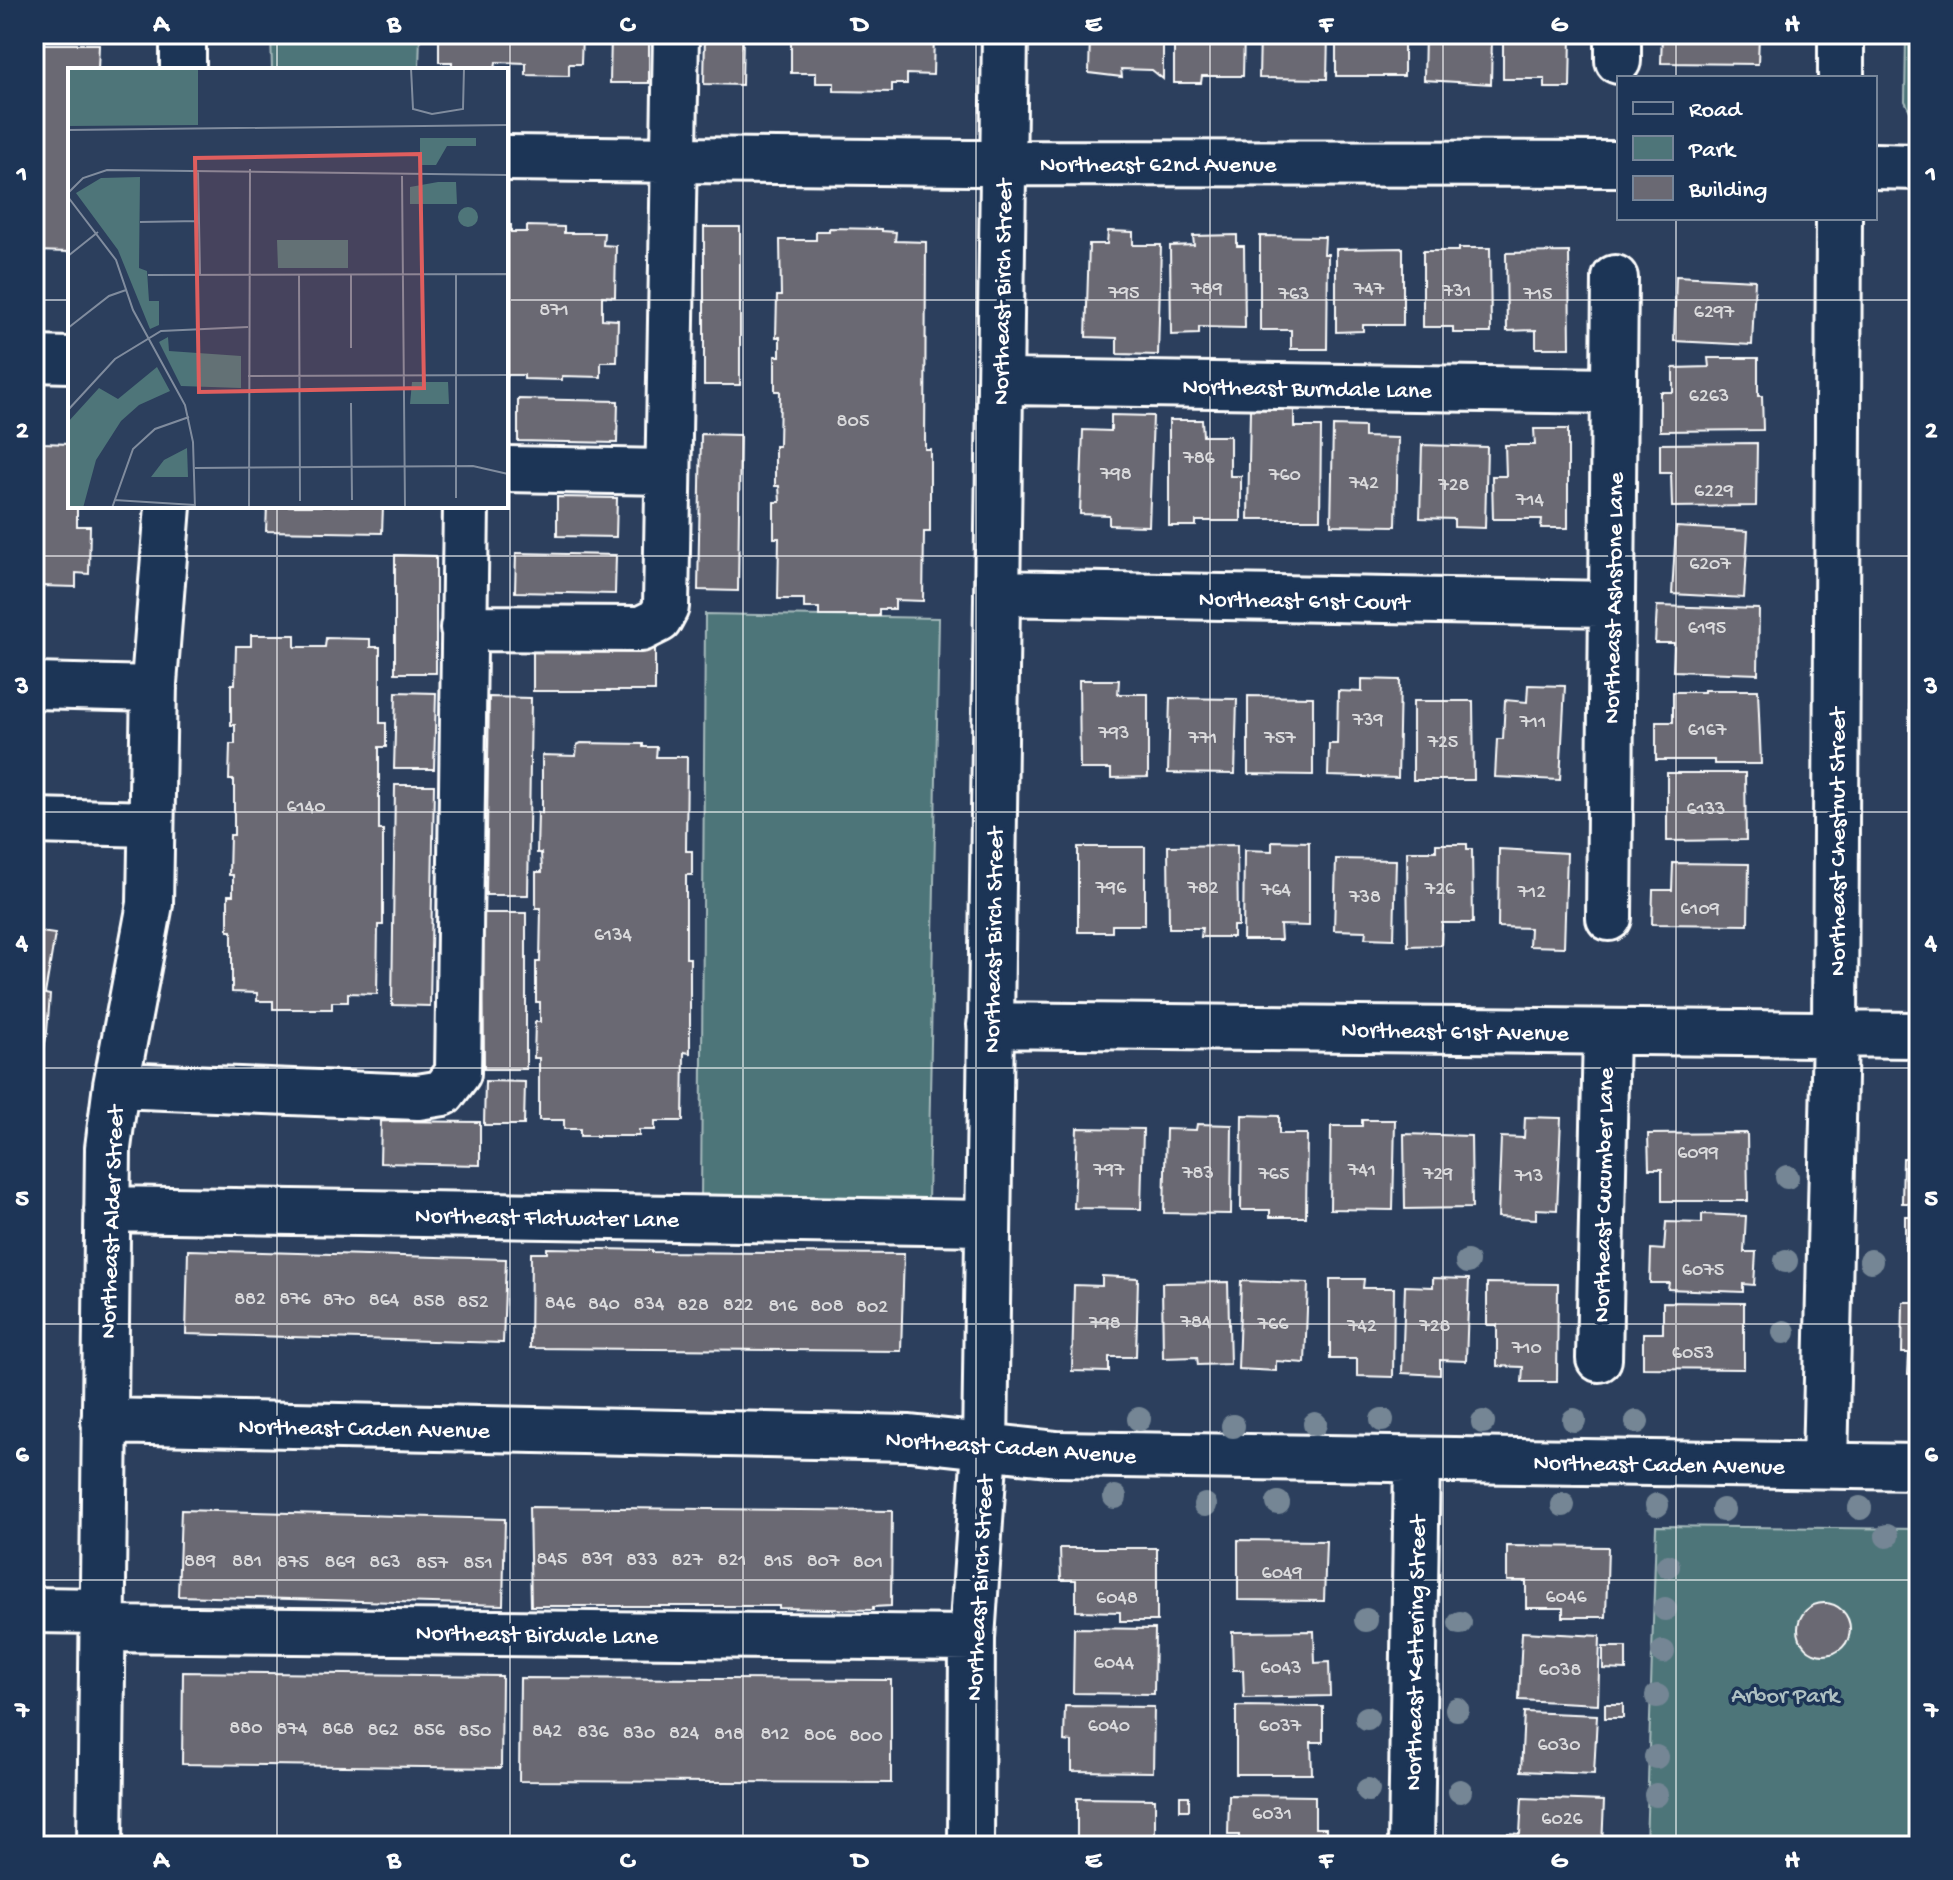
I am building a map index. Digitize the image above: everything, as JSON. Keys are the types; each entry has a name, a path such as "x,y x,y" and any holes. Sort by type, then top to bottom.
{"street":[{"path":"183,34 183,68"},
{"path":"463,628 641,629 659,620 666,607 676,34"},
{"name":"Northeast Birch Street","path":"971,1846 972,1638 985,1448 1005,34"},
{"path":"1841,34 1841,76"},
{"name":"Northeast 62nd Avenue","path":"508,158 1617,164"},
{"path":"1877,166 1919,167"},
{"name":"Northeast Chestnut Street","path":"1825,1465 1835,1034 1839,220"},
{"name":"Northeast Ashstone Lane","path":"1609,918 1615,278"},
{"path":"34,359 68,360"},
{"name":"Northeast Burndale Lane","path":"1000,382 1614,391"},
{"path":"508,469 667,472"},
{"name":"Northeast Alder Street","path":"100,1846 108,1148 116,1085 150,904 154,689 168,508"},
{"path":"116,1085 418,1097 443,1093 458,1073 466,508"},
{"name":"Northeast 61st Court","path":"997,593 1612,604"},
{"path":"34,686 154,689"},
{"path":"34,821 151,824"},
{"name":"Northeast 61st Avenue","path":"990,1025 1919,1035"},
{"name":"Northeast Cucumber Lane","path":"1599,1359 1606,1032"},
{"name":"Northeast Flatwater Lane","path":"107,1209 987,1223"},
{"name":"Northeast Caden Avenue","path":"104,1421 910,1438 1057,1454 1919,1467"},
{"name":"Northeast Kettering Street","path":"1411,1846 1417,1460"},
{"name":"Northeast Birdvale Lane","path":"34,1610 102,1620 972,1638"}],"green space":[{"path":"271,34 420,34 419,68 272,68"},
{"path":"1906,34 1919,34 1919,117 1910,111 1905,101"},
{"path":"705,614 939,618 928,1203 701,1205"},
{"name":"Arbor Park","path":"1656,1526 1919,1529 1919,1846 1646,1846"}],"building":[{"path":"439,34 582,34 581,64 569,64 569,76 526,75 526,63 496,62 495,68 452,68 452,62 439,62"},
{"path":"611,34 649,34 649,83 610,83"},
{"path":"705,34 743,34 742,85 704,84"},
{"path":"791,34 934,34 933,75 907,74 907,84 892,84 892,92 834,91 834,83 816,83 816,73 791,73"},
{"path":"1090,34 1163,34 1163,79 1152,70 1121,69 1122,77 1089,73"},
{"path":"1174,34 1244,34 1243,76 1202,76 1201,83 1174,83"},
{"path":"1260,34 1328,34 1327,79 1259,78"},
{"path":"1336,34 1404,34 1404,76 1336,76"},
{"path":"1425,34 1492,34 1491,84 1424,80"},
{"path":"1571,34 1570,88 1545,88 1545,79 1503,79 1503,35"},
{"path":"1662,34 1759,34 1758,64 1661,63"},
{"path":"34,44 99,44 98,68 68,68 68,252 34,251"},
{"path":"508,225 511,225 511,232 527,232 527,226 564,227 564,233 604,233 603,245 616,246 615,297 602,296 602,319 618,320 617,362 601,362 601,377 562,376 562,380 524,379 524,375 508,375"},
{"path":"704,227 740,227 740,385 704,385"},
{"path":"829,228 882,229 896,232 895,241 926,242 925,449 930,449 930,532 924,532 923,601 895,600 895,609 879,609 879,616 819,616 819,608 804,608 804,599 778,599 779,538 774,538 774,502 780,502 779,486 775,486 780,391 775,391 775,356 780,356 780,337 776,337 777,296 781,296 780,240 816,240 816,231 829,231"},
{"path":"1108,231 1133,232 1133,245 1161,245 1158,355 1117,354 1117,338 1086,337 1089,244 1107,244"},
{"path":"1237,235 1237,246 1244,246 1245,328 1199,327 1199,334 1171,335 1170,246 1194,245 1193,236"},
{"path":"1260,236 1325,237 1324,254 1328,254 1327,349 1291,349 1291,330 1260,330"},
{"path":"1403,248 1403,325 1363,325 1363,331 1336,332 1336,249"},
{"path":"1459,248 1490,248 1491,333 1453,333 1453,327 1423,327 1423,251 1459,251"},
{"path":"1569,252 1570,348 1536,348 1536,330 1507,331 1506,253"},
{"path":"1676,276 1755,280 1752,345 1674,341"},
{"path":"1708,358 1758,358 1758,396 1762,396 1763,430 1660,431 1660,392 1673,392 1673,368 1709,367"},
{"path":"34,384 37,384 37,423 34,423"},
{"path":"518,399 618,401 617,443 518,441"},
{"path":"1250,409 1294,409 1294,427 1321,427 1320,519 1248,519"},
{"path":"1111,415 1153,416 1149,526 1109,525 1109,515 1080,514 1083,430 1111,431"},
{"path":"1169,420 1202,420 1203,436 1230,436 1230,476 1241,476 1241,521 1196,521 1196,526 1169,526"},
{"path":"1333,426 1364,427 1364,437 1398,438 1396,526 1331,525"},
{"path":"1534,429 1568,429 1568,528 1541,528 1542,519 1493,519 1492,476 1506,476 1505,445 1535,445"},
{"path":"701,434 740,435 738,591 698,590"},
{"path":"34,438 43,439 43,443 68,444 68,508 77,508 77,526 90,526 89,574 76,573 76,587 40,586 40,591 34,591"},
{"path":"1757,443 1756,506 1672,507 1671,473 1660,473 1660,444"},
{"path":"1422,445 1487,447 1485,528 1454,527 1454,519 1420,518"},
{"path":"1914,465 1919,465 1919,510 1913,510"},
{"path":"557,497 617,498 616,537 557,536"},
{"path":"267,508 383,508 382,533 266,531"},
{"path":"1676,527 1748,531 1744,598 1672,594"},
{"path":"516,553 616,555 615,594 515,592"},
{"path":"395,555 436,556 436,673 395,673"},
{"path":"1657,606 1759,609 1758,674 1673,671 1674,643 1655,643"},
{"path":"251,635 295,635 295,647 325,647 326,638 370,639 370,647 380,647 380,723 386,723 386,747 379,747 383,925 378,925 377,994 348,993 348,1002 332,1002 332,1009 273,1009 273,1001 257,1001 257,993 232,992 232,931 228,931 228,895 233,895 233,875 229,875 230,835 234,835 234,780 229,780 230,744 235,744 235,725 231,725 231,684 235,684 236,646 251,646"},
{"path":"655,648 655,691 533,691 533,649"},
{"path":"1362,679 1400,680 1398,778 1328,776 1329,744 1337,744 1338,691 1362,692"},
{"path":"1079,680 1119,680 1118,694 1148,694 1148,777 1111,778 1111,769 1080,769"},
{"path":"1528,685 1565,686 1560,780 1495,777 1497,739 1503,739 1505,700 1527,702"},
{"path":"1910,689 1919,689 1919,760 1913,760 1913,730 1909,730"},
{"path":"1758,690 1761,764 1656,760 1656,722 1673,722 1673,692"},
{"path":"396,692 436,693 434,769 394,769"},
{"path":"1248,696 1313,697 1313,775 1248,774"},
{"path":"489,697 531,698 528,895 486,895"},
{"path":"1170,698 1237,699 1235,774 1168,773"},
{"path":"1413,701 1473,701 1474,780 1413,780"},
{"path":"643,744 643,747 657,747 656,757 687,757 686,851 692,851 692,875 686,875 690,1053 684,1052 683,1121 655,1121 655,1130 639,1130 639,1136 580,1136 580,1129 564,1129 564,1120 539,1120 539,1058 534,1058 535,1022 540,1022 540,1002 536,1002 536,962 540,962 541,908 536,908 536,872 542,872 541,853 537,853 538,812 542,813 542,755 576,756 577,745"},
{"path":"1667,773 1745,773 1746,840 1667,841"},
{"path":"395,785 434,785 430,1006 392,1005"},
{"path":"1272,841 1309,842 1309,926 1280,925 1281,940 1243,940 1244,850 1272,851"},
{"path":"1436,844 1467,844 1467,849 1472,849 1473,923 1442,923 1441,945 1408,946 1407,851 1436,851"},
{"path":"1237,845 1238,926 1233,926 1233,937 1201,937 1202,928 1169,928 1168,846"},
{"path":"1078,847 1145,847 1145,925 1112,925 1112,932 1078,932"},
{"path":"1499,849 1567,853 1564,947 1529,946 1530,928 1498,927"},
{"path":"1914,855 1919,855 1919,935 1914,935"},
{"path":"1336,859 1396,860 1394,939 1365,938 1366,931 1334,930"},
{"path":"1673,863 1749,864 1748,925 1652,924 1653,890 1672,890"},
{"path":"483,913 526,913 526,1069 484,1069"},
{"path":"34,931 55,934 45,994 50,995 47,1032 35,1088"},
{"path":"485,1081 525,1082 524,1125 484,1125"},
{"path":"1242,1115 1279,1116 1279,1134 1307,1134 1306,1217 1270,1217 1270,1210 1241,1210"},
{"path":"1525,1117 1561,1118 1557,1210 1536,1209 1536,1219 1498,1217 1501,1137 1524,1138"},
{"path":"1362,1120 1395,1120 1393,1210 1330,1209 1331,1126 1362,1126"},
{"path":"381,1121 480,1122 480,1165 380,1163"},
{"path":"1197,1124 1232,1125 1231,1214 1164,1213 1166,1129 1196,1130"},
{"path":"1077,1128 1143,1129 1141,1209 1074,1208"},
{"path":"1910,1132 1919,1132 1919,1203 1902,1203 1903,1158 1910,1158"},
{"path":"1747,1133 1748,1201 1662,1201 1662,1169 1649,1169 1648,1134"},
{"path":"1404,1134 1471,1136 1472,1208 1405,1209"},
{"path":"1702,1214 1746,1216 1744,1252 1756,1252 1754,1285 1743,1284 1743,1292 1668,1289 1669,1283 1650,1283 1651,1249 1664,1250 1666,1222 1702,1223"},
{"path":"1905,1216 1919,1216 1919,1288 1912,1288 1912,1250 1905,1250"},
{"path":"547,1248 904,1254 901,1351 530,1348 531,1253 547,1253"},
{"path":"188,1250 506,1259 503,1343 186,1334"},
{"path":"1102,1276 1138,1278 1136,1357 1109,1357 1109,1372 1072,1371 1074,1285 1102,1286"},
{"path":"1433,1278 1469,1279 1466,1361 1440,1360 1440,1375 1402,1373 1405,1286 1433,1287"},
{"path":"1330,1279 1364,1279 1363,1288 1394,1288 1393,1377 1357,1376 1357,1359 1330,1359"},
{"path":"1241,1281 1308,1283 1305,1363 1276,1361 1276,1371 1238,1369"},
{"path":"1228,1282 1230,1364 1198,1365 1197,1357 1163,1358 1162,1283"},
{"path":"1487,1283 1558,1284 1557,1382 1522,1382 1523,1367 1497,1366 1497,1325 1487,1325"},
{"path":"1663,1302 1744,1303 1744,1369 1643,1368 1643,1333 1663,1333"},
{"path":"1903,1302 1919,1302 1919,1374 1908,1374 1909,1353 1902,1353"},
{"path":"529,1507 892,1511 891,1606 873,1607 873,1610 779,1606 531,1606"},
{"path":"181,1510 505,1519 503,1605 178,1596"},
{"path":"1238,1540 1326,1541 1324,1601 1238,1600"},
{"path":"1507,1546 1608,1547 1606,1617 1563,1617 1563,1608 1526,1608 1526,1581 1507,1581"},
{"path":"1060,1548 1157,1548 1157,1621 1120,1621 1120,1612 1076,1611 1076,1580 1061,1580"},
{"path":"1824,1603 1843,1610 1850,1629 1843,1648 1824,1655 1805,1648 1798,1629 1805,1610"},
{"path":"1074,1628 1155,1629 1154,1694 1073,1693"},
{"path":"1314,1631 1315,1663 1329,1662 1330,1696 1244,1698 1243,1670 1233,1670 1232,1632"},
{"path":"1522,1632 1600,1636 1598,1704 1519,1700"},
{"path":"1603,1647 1626,1647 1626,1670 1603,1669"},
{"path":"183,1672 502,1676 501,1768 182,1764"},
{"path":"520,1678 891,1680 891,1783 519,1781"},
{"path":"1605,1704 1623,1704 1623,1718 1605,1718"},
{"path":"1065,1706 1154,1707 1153,1772 1072,1771 1072,1742 1064,1741"},
{"path":"1236,1706 1323,1707 1323,1742 1311,1742 1312,1774 1236,1774"},
{"path":"1524,1712 1597,1715 1594,1774 1521,1771"},
{"path":"1229,1795 1315,1796 1315,1828 1326,1828 1326,1846 1239,1846 1239,1835 1228,1835"},
{"path":"1180,1796 1189,1796 1189,1810 1180,1810"},
{"path":"1077,1798 1155,1799 1155,1846 1077,1846"},
{"path":"1522,1798 1604,1801 1602,1846 1507,1846 1508,1833 1520,1834"}]}
